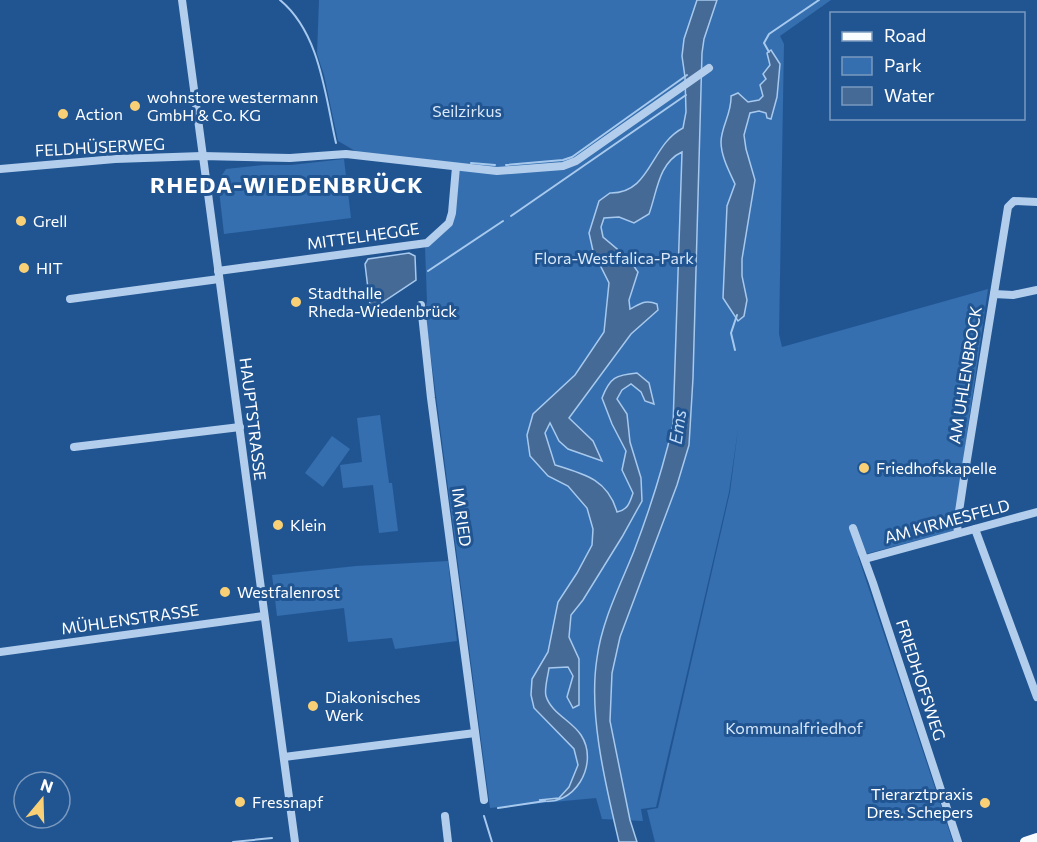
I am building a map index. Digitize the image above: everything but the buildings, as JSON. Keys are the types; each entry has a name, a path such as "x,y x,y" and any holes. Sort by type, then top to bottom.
{"main road":[{"path":"1025,842 1037,838"}],"street":[{"name":"HAUPTSTRASSE","path":"182,0 295,842"},
{"path":"202,156 290,158 346,154 497,171 563,166 576,161 709,68"},
{"name":"FELDHÜSERWEG","path":"0,169 115,159 202,156"},
{"name":"MITTELHEGGE","path":"70,299 427,243 449,223 456,167"},
{"name":"AM UHLENBROCK","path":"958,533 963,478 1008,207 1014,201 1037,202"},
{"name":"AM UHLENBROCK","path":"994,294 1013,295 1037,290"},
{"name":"IM RIED","path":"421,305 431,398 484,800"},
{"path":"74,447 240,426"},
{"name":"AM KIRMESFELD","path":"865,559 1037,512"},
{"name":"FRIEDHOFSWEG","path":"853,528 958,842"},
{"path":"975,529 1037,697"},
{"name":"MÜHLENSTRASSE","path":"0,652 263,616"},
{"path":"284,757 476,733"},
{"path":"445,816 448,842"}],"green space":[{"name":"Flora-Westfalica-Park","path":"319,0 831,0 780,36 784,44 779,334 782,347 988,289 953,531 858,556 953,842 655,842 647,810 658,808 730,492 738,429 729,492 656,807 641,809 643,821 602,819 596,798 490,808 425,312 427,301 425,247 451,225 459,164 357,152 338,141 324,75 317,54"},
{"path":"344,159 351,218 224,234 218,181 226,169"},
{"path":"380,415 398,531 379,533 373,485 343,488 340,465 362,462 357,418"},
{"path":"332,436 350,449 323,487 305,473"},
{"path":"448,561 457,641 395,649 392,638 348,642 344,608 277,616 272,575 356,566"}],"water":[{"name":"Ems","path":"697,0 717,0 704,39 702,53 689,445 677,485 620,637 612,673 610,721 630,820 637,842 619,842 597,727 595,680 597,658 603,630 645,520 673,425 682,152 668,163 663,171 649,214 634,223 619,217 604,218 601,227 603,237 629,259 638,272 629,300 630,309 649,302 657,304 658,310 631,334 569,418 593,441 602,461 568,449 559,441 550,423 545,433 555,465 594,480 608,492 617,512 621,511 628,505 633,493 622,470 626,451 602,398 611,381 619,376 637,373 649,383 654,404 645,401 641,392 631,384 622,390 617,399 627,414 630,442 641,478 642,501 583,600 571,615 569,637 579,659 579,705 573,708 567,697 573,676 568,667 549,668 546,696 552,707 581,735 586,746 587,759 585,771 573,791 563,798 552,801 539,800 559,798 569,787 578,765 574,749 534,708 531,695 532,679 548,652 558,602 592,545 593,529 587,508 568,486 548,476 530,456 527,435 533,414 575,375 604,332 609,283 593,251 589,233 599,201 610,193 624,191 634,186 663,145 683,128 686,112 682,56 684,39"},
{"path":"771,50 780,64 777,97 771,119 767,118 766,113 759,111 750,113 744,135 755,180 742,259 742,276 747,300 744,316 738,321 723,298 727,206 735,184 724,158 721,136 730,108 731,96 738,93 748,102 759,100 763,96 760,85 766,79 763,74 770,65 767,53"},
{"path":"409,253 415,256 416,280 374,308 370,305 365,264 368,259"}],"waterway":[{"path":"280,0 304,30 312,47 324,85 336,143"},
{"path":"769,52 764,43 769,34 819,0"},
{"path":"506,165 563,160 572,157 687,75"},
{"path":"511,216 686,95"},
{"path":"471,163 495,165"},
{"path":"428,271 503,221"},
{"path":"735,350 731,333 737,315"},
{"path":"498,808 545,801"},
{"path":"484,816 492,842"},
{"path":"233,842 272,838"}],"place":[{"name":"wohnstore westermann GmbH & Co. KG","path":"135,106"},
{"name":"Action","path":"63,114"},
{"name":"Grell","path":"21,221"},
{"name":"HIT","path":"24,268"},
{"name":"Stadthalle Rheda-Wiedenbrück","path":"296,302"},
{"name":"Friedhofskapelle","path":"864,468"},
{"name":"Klein","path":"278,525"},
{"name":"Westfalenrost","path":"225,592"},
{"name":"Diakonisches Werk","path":"313,706"},
{"name":"Fressnapf","path":"240,802"},
{"name":"Tierarztpraxis Dres. Schepers","path":"985,803"}],"district":[{"name":"RHEDA-WIEDENBRÜCK","path":"287,185"}],"park label":[{"name":"Seilzirkus","path":"467,111"},
{"name":"Kommunalfriedhof","path":"794,728"}]}
